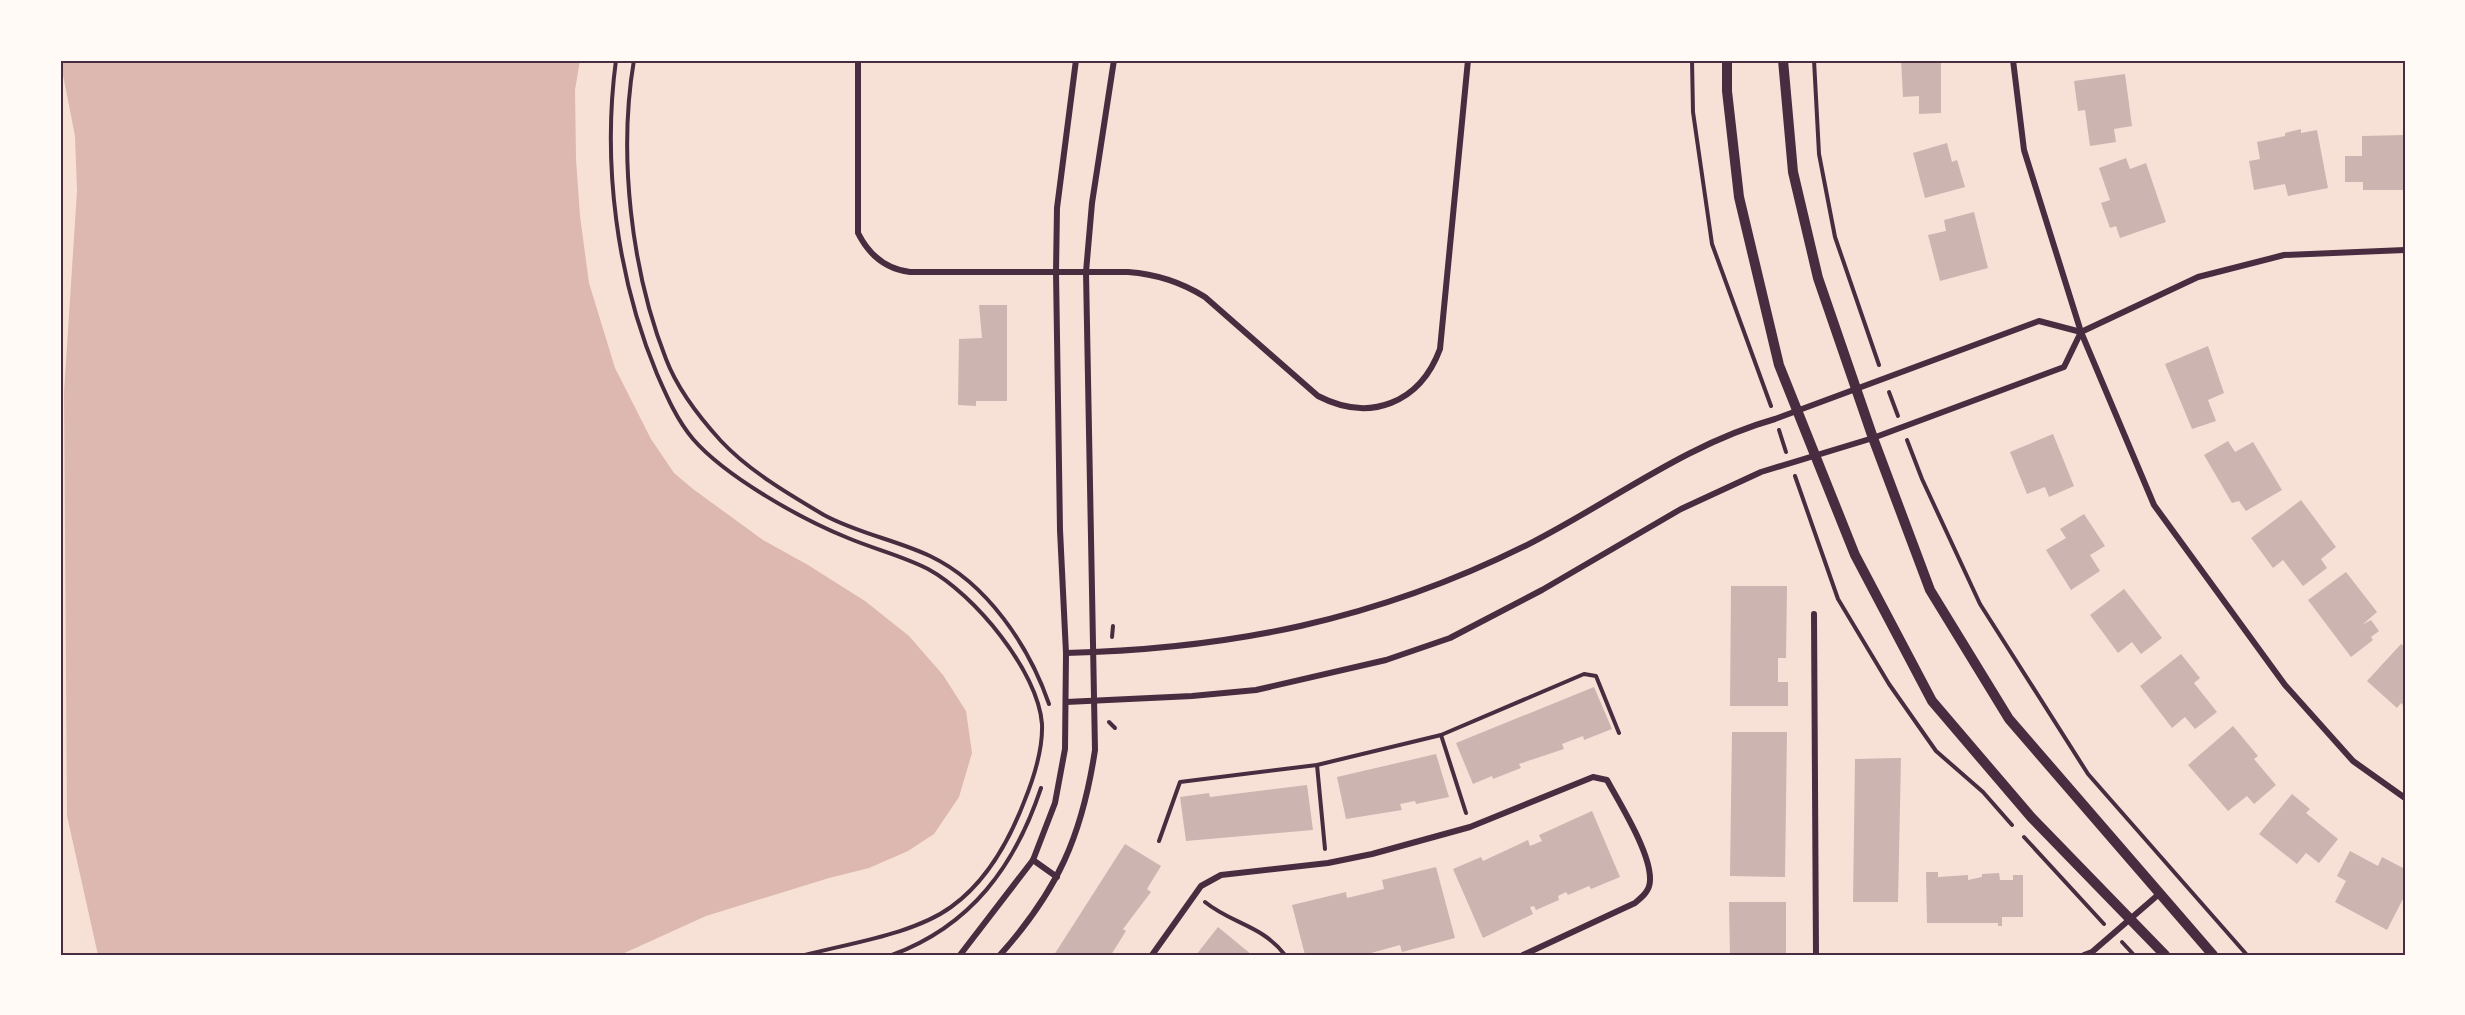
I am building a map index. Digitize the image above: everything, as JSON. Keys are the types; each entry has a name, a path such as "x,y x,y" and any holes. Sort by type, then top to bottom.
{"street":[{"path":"858,60 858,233 868,250 882,263 910,272 1144,273 1191,288 1218,307 1307,388 1330,403 1357,409 1371,408 1397,400 1420,384 1428,374 1440,349 1467,60"},
{"path":"960,955 1033,860 1055,803 1065,749 1066,653 1060,530 1057,208 1076,60"},
{"path":"1000,955 1035,914 1057,877 1082,820 1095,750 1096,699 1086,272 1092,203 1114,60"},
{"path":"1727,60 1727,91 1739,198 1779,365 1855,555 1932,701 2031,817 2165,955"},
{"path":"1783,60 1793,172 1818,278 1873,438 1930,590 2009,719 2213,955"},
{"path":"2013,60 2025,150 2081,332 2154,505 2285,685 2353,761 2405,798"},
{"path":"1066,653 1239,640 1366,611 1440,585 1526,545 1665,464 1745,427 1775,419 2039,321 2081,332 2208,274 2284,255 2405,250"},
{"path":"1066,702 1192,696 1256,690 1376,662 1450,638 1542,590 1681,509 1761,472 1873,438 2064,367 2081,332"},
{"path":"1814,614 1816,955"},
{"path":"1152,955 1200,886 1221,875 1328,863 1372,854 1470,827 1593,777 1607,780 1648,862 1650,882 1645,894 1635,903 1523,955"},
{"path":"1033,860 1057,877"},
{"path":"2084,955 2092,952 2159,894"}],"path":[{"path":"616,60 611,109 621,246 634,311 653,364 677,416 708,454 780,505 813,523 928,569 959,591 997,630 1027,681 1040,711 1041,735 1029,791 1011,835 971,888 952,907 929,920 805,955"},
{"path":"634,60 628,93 627,135 636,243 656,328 666,360 679,385 722,442 745,463 826,515 930,556 977,590 998,610 1018,640 1034,669 1050,708"},
{"path":"1692,60 1693,112 1712,244 1790,463 1803,493"},
{"path":"1814,60 1819,154 1835,237 1921,476 1980,604 2088,774 2247,955"},
{"path":"1159,841 1180,782 1317,765 1441,735 1584,674 1596,676 1619,733"},
{"path":"1441,735 1466,814"},
{"path":"1317,765 1325,849"},
{"path":"892,955 914,947 947,929 969,909 1014,850 1028,826 1042,783"},
{"path":"1195,893 1223,916 1251,925 1263,933 1275,942 1285,955"}],"shaded area":[{"path":"60,60 580,60 575,90 580,216 589,283 615,368 651,439 674,473 763,540 865,601 909,636 943,675 966,711 972,753 959,797 934,834 908,851 869,868 706,916 620,955 98,955 67,816 64,392 77,191 75,136"}],"building":[{"path":"1901,60 1941,60 1941,113 1919,114 1919,96 1903,97"},
{"path":"2125,74 2132,126 2114,129 2116,142 2090,146 2085,110 2078,111 2074,81"},
{"path":"2301,129 2301,133 2317,130 2328,188 2288,196 2285,184 2254,190 2249,161 2260,159 2257,142 2285,136 2285,133"},
{"path":"2405,135 2405,190 2363,190 2363,182 2345,182 2345,156 2362,156 2362,136"},
{"path":"1947,143 1952,162 1957,160 1965,187 1925,198 1913,153"},
{"path":"2126,158 2130,169 2146,163 2166,222 2120,238 2116,226 2110,228 2101,203 2110,200 2099,168"},
{"path":"1974,212 1988,268 1940,281 1928,235 1946,231 1944,220"},
{"path":"979,305 1007,305 1007,401 976,401 976,406 958,405 959,339 982,338"},
{"path":"2208,346 2224,393 2208,400 2216,421 2192,429 2165,364"},
{"path":"2053,434 2074,486 2049,497 2045,487 2027,494 2010,452"},
{"path":"2228,441 2235,452 2253,442 2282,490 2246,511 2239,501 2232,503 2204,455"},
{"path":"2301,500 2336,547 2321,559 2327,568 2303,586 2283,560 2273,568 2251,538"},
{"path":"2084,514 2105,546 2090,555 2100,571 2071,590 2046,550 2066,538 2060,529"},
{"path":"2346,572 2377,612 2362,625 2371,620 2379,631 2371,637 2373,640 2351,657 2308,600"},
{"path":"1731,586 1787,586 1786,658 1778,658 1778,682 1788,682 1788,706 1730,706"},
{"path":"2124,589 2162,638 2141,654 2132,642 2118,653 2090,615"},
{"path":"2401,644 2405,647 2405,707 2401,703 2397,708 2367,681"},
{"path":"2181,654 2200,678 2194,683 2217,712 2195,729 2185,717 2172,728 2140,686"},
{"path":"1594,687 1612,729 1584,740 1583,736 1562,744 1564,749 1519,764 1521,768 1493,779 1492,776 1473,784 1456,743"},
{"path":"2233,726 2258,756 2254,759 2276,785 2254,804 2247,796 2228,811 2188,765"},
{"path":"1732,732 1787,732 1785,877 1730,876"},
{"path":"1436,754 1449,797 1416,804 1415,801 1400,804 1402,810 1346,819 1337,777"},
{"path":"1901,758 1898,902 1853,902 1855,759"},
{"path":"1307,785 1313,830 1186,841 1180,797 1209,793 1210,797"},
{"path":"2292,794 2310,809 2306,813 2338,839 2319,863 2306,853 2297,864 2259,834"},
{"path":"1592,811 1620,877 1591,889 1589,886 1568,895 1566,892 1558,896 1559,900 1536,910 1534,906 1530,907 1533,914 1483,938 1453,869 1481,857 1483,861 1528,840 1530,846 1542,841 1539,835"},
{"path":"1125,844 1161,866 1147,889 1151,892 1123,929 1126,931 1111,955 1054,955"},
{"path":"2350,851 2378,866 2382,857 2405,869 2405,895 2387,930 2335,902 2346,881 2337,876"},
{"path":"1436,867 1455,938 1402,952 1400,945 1364,955 1305,955 1292,905 1346,892 1347,898 1384,889 1382,880"},
{"path":"1926,872 1938,872 1938,877 1968,875 1968,880 1982,877 1982,874 1999,873 2000,880 2013,880 2013,875 2023,875 2023,917 2002,917 2002,926 1998,926 1998,923 1927,923"},
{"path":"1729,902 1786,902 1786,955 1730,955"},
{"path":"1218,927 1252,955 1196,955"}]}
